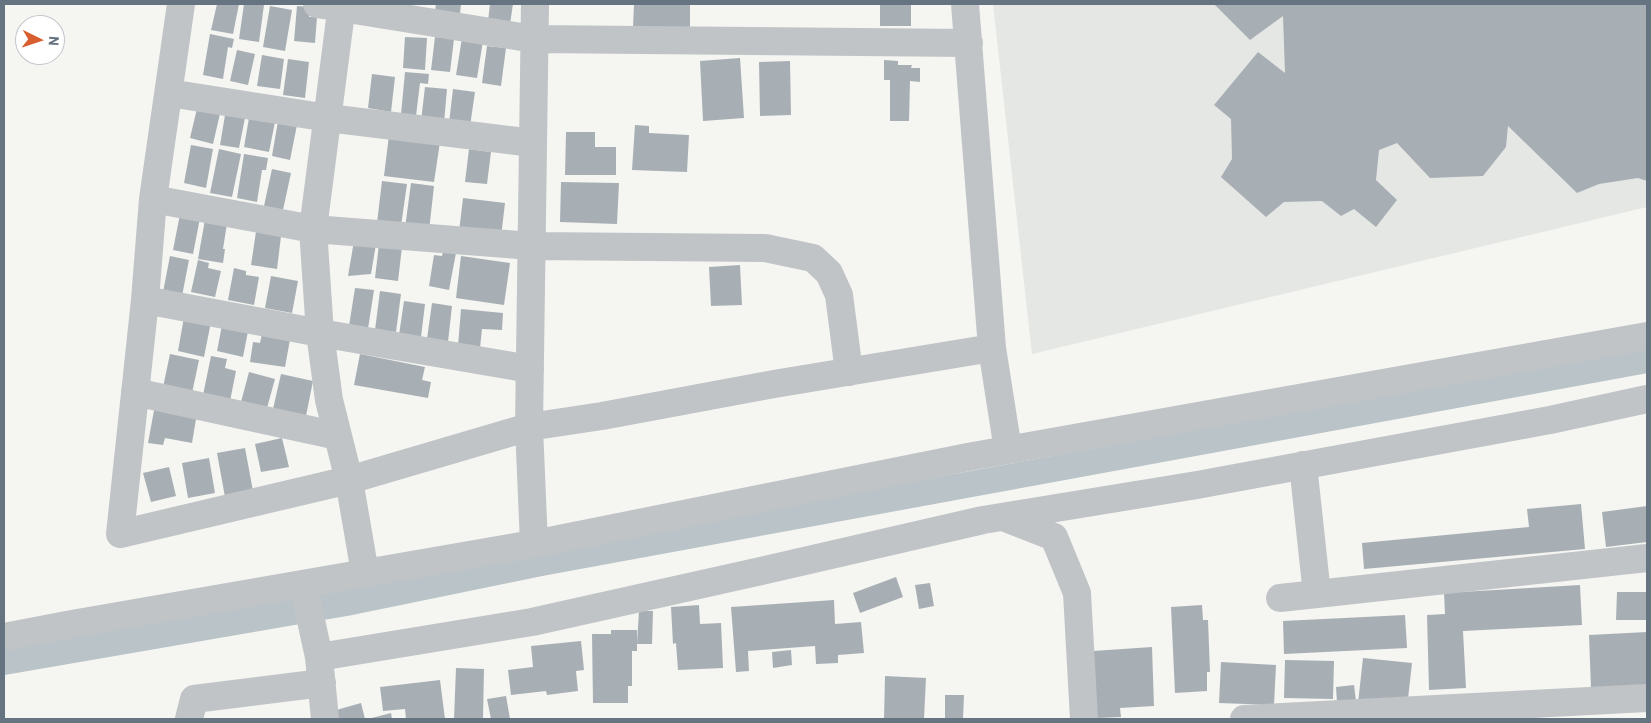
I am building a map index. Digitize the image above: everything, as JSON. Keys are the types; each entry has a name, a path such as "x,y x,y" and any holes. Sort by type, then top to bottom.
{"street":[{"path":"181,4 153,200 145,300 120,534 349,480 529,427 992,348"},
{"path":"534,544 529,427 535,4"},
{"path":"965,4 992,348 1008,450"},
{"path":"365,574 349,480 329,400 320,333 313,229 328,118 333,5 534,39 968,43"},
{"path":"169,93 328,118 533,144"},
{"path":"153,200 313,229 532,246 765,248 814,258 829,273 840,295 849,372"},
{"path":"145,300 320,333 530,369"},
{"path":"4,637 534,544 1008,450 1647,336"},
{"path":"135,392 338,436"},
{"path":"188,719 194,698 1001,517 1197,485 1550,420 1647,399"},
{"path":"1303,465 1317,594"},
{"path":"1001,517 1054,537 1071,577 1077,593 1084,719"},
{"path":"1280,598 1647,558"},
{"path":"303,584 320,670 325,719"},
{"path":"1244,719 1647,698"}],"shaded area":[{"path":"993,4 1647,4 1647,207 1032,354"}],"building":[{"path":"217,4 239,4 233,34 211,30"},
{"path":"244,4 264,5 259,42 239,39"},
{"path":"436,4 461,4 460,14 435,11"},
{"path":"490,4 513,4 510,24 488,21"},
{"path":"634,4 690,4 690,28 633,27"},
{"path":"880,4 911,4 911,26 880,26"},
{"path":"1214,4 1647,4 1647,181 1638,178 1599,184 1577,193 1508,126 1506,147 1483,176 1430,178 1397,143 1379,150 1376,180 1397,200 1376,227 1354,209 1341,216 1322,201 1284,202 1266,217 1221,177 1232,159 1231,119 1214,105 1258,52 1285,73 1283,16 1250,40"},
{"path":"270,6 292,10 285,51 263,47"},
{"path":"297,6 310,7 309,17 317,17 315,43 294,41"},
{"path":"210,34 234,39 232,48 228,47 223,79 203,75"},
{"path":"405,37 427,38 425,70 403,68"},
{"path":"435,37 454,39 450,72 431,70"},
{"path":"462,38 483,41 477,78 456,75"},
{"path":"487,46 506,48 501,86 482,83"},
{"path":"237,50 255,54 248,85 230,81"},
{"path":"262,55 284,59 280,89 257,86"},
{"path":"740,58 744,118 703,121 700,61"},
{"path":"288,59 309,62 305,98 283,95"},
{"path":"884,60 898,61 898,65 912,65 911,68 920,68 920,82 910,81 909,121 890,121 890,80 884,80"},
{"path":"790,61 791,115 760,116 759,62"},
{"path":"405,72 429,74 428,84 420,83 416,116 401,114"},
{"path":"372,74 395,77 391,112 368,108"},
{"path":"425,87 447,89 444,123 421,121"},
{"path":"453,89 475,92 470,126 449,123"},
{"path":"199,100 222,105 213,144 190,138"},
{"path":"226,109 246,113 239,148 220,145"},
{"path":"250,112 276,117 269,152 244,147"},
{"path":"278,121 297,125 290,160 272,156"},
{"path":"635,125 649,126 649,133 689,135 687,172 632,170"},
{"path":"566,132 595,132 595,147 616,147 616,175 565,175"},
{"path":"389,135 440,142 434,182 384,176"},
{"path":"191,145 213,149 206,188 184,183"},
{"path":"219,149 241,154 232,197 210,193"},
{"path":"469,149 491,152 487,184 465,182"},
{"path":"244,154 268,158 266,170 262,170 257,202 237,198"},
{"path":"272,169 291,173 283,210 264,206"},
{"path":"382,181 407,184 401,226 377,223"},
{"path":"561,182 619,183 617,224 560,222"},
{"path":"411,183 434,186 429,231 405,228"},
{"path":"463,198 505,203 501,237 459,232"},
{"path":"181,209 201,213 193,254 173,250"},
{"path":"206,214 228,217 223,249 225,249 223,263 198,259"},
{"path":"257,225 282,228 277,269 251,265"},
{"path":"354,241 376,244 371,274 348,276"},
{"path":"379,244 402,247 398,281 375,278"},
{"path":"443,251 456,253 449,290 429,286 434,255 442,256"},
{"path":"170,256 189,260 182,296 163,292"},
{"path":"461,256 510,263 504,305 456,298"},
{"path":"198,260 209,263 208,268 221,271 215,297 191,292"},
{"path":"740,265 742,305 711,306 709,267"},
{"path":"234,268 246,271 246,275 259,277 254,305 228,300"},
{"path":"271,276 298,281 292,313 265,308"},
{"path":"355,288 374,290 368,329 349,326"},
{"path":"380,291 401,294 396,332 375,330"},
{"path":"404,301 425,304 421,337 399,335"},
{"path":"432,303 452,306 448,342 427,339"},
{"path":"461,309 503,313 502,330 482,329 480,348 458,346"},
{"path":"184,317 211,322 204,357 178,351"},
{"path":"223,320 249,326 243,357 217,351"},
{"path":"263,329 291,334 285,367 250,362 253,342 260,343"},
{"path":"170,354 199,360 191,398 162,392"},
{"path":"360,354 425,367 422,380 431,382 428,398 354,385"},
{"path":"211,356 227,359 225,368 236,371 229,406 202,400"},
{"path":"249,372 275,379 267,408 241,402"},
{"path":"281,374 313,381 306,416 273,409"},
{"path":"155,405 197,413 192,443 165,438 163,445 148,443"},
{"path":"282,438 289,467 261,472 255,444"},
{"path":"245,448 253,491 225,497 217,453"},
{"path":"209,458 215,493 188,498 182,463"},
{"path":"169,467 176,496 151,502 143,473"},
{"path":"1581,504 1585,549 1364,569 1362,543 1529,527 1527,509"},
{"path":"1647,506 1647,542 1606,547 1602,512"},
{"path":"896,577 903,597 860,613 853,593"},
{"path":"930,583 934,606 919,609 915,585"},
{"path":"1580,585 1582,625 1463,631 1466,688 1429,690 1427,615 1445,614 1444,593"},
{"path":"1617,592 1647,592 1647,620 1616,620"},
{"path":"834,600 835,624 861,622 864,653 838,655 838,663 816,664 815,646 748,651 749,671 736,672 731,607"},
{"path":"699,605 700,624 721,623 723,668 678,670 676,643 673,644 671,607"},
{"path":"1202,605 1203,620 1208,620 1210,672 1207,672 1207,691 1175,693 1171,607"},
{"path":"639,611 653,611 652,644 637,644"},
{"path":"1405,615 1407,648 1284,654 1283,621"},
{"path":"611,630 637,630 637,651 632,651 632,686 628,686 628,703 593,703 592,634 611,634"},
{"path":"1647,632 1647,687 1591,689 1589,635"},
{"path":"581,641 584,670 576,671 578,691 547,695 546,691 511,695 508,670 533,667 531,646"},
{"path":"1152,647 1154,706 1120,708 1121,717 1097,718 1093,651"},
{"path":"791,650 792,665 773,668 772,652"},
{"path":"1363,658 1412,663 1407,708 1358,703"},
{"path":"1285,660 1334,661 1333,699 1284,698"},
{"path":"1221,662 1276,665 1274,705 1219,703"},
{"path":"456,668 484,669 483,719 454,719"},
{"path":"885,676 926,678 924,719 884,719"},
{"path":"440,680 445,719 406,719 405,709 383,711 380,687"},
{"path":"1354,685 1356,701 1337,703 1336,687"},
{"path":"945,695 964,695 963,719 945,719"},
{"path":"506,696 510,719 491,719 487,699"},
{"path":"361,703 365,719 335,719 333,711"},
{"path":"391,713 392,719 368,719"}],"waterway":[{"path":"4,662 346,603 541,563 1647,360"}]}
